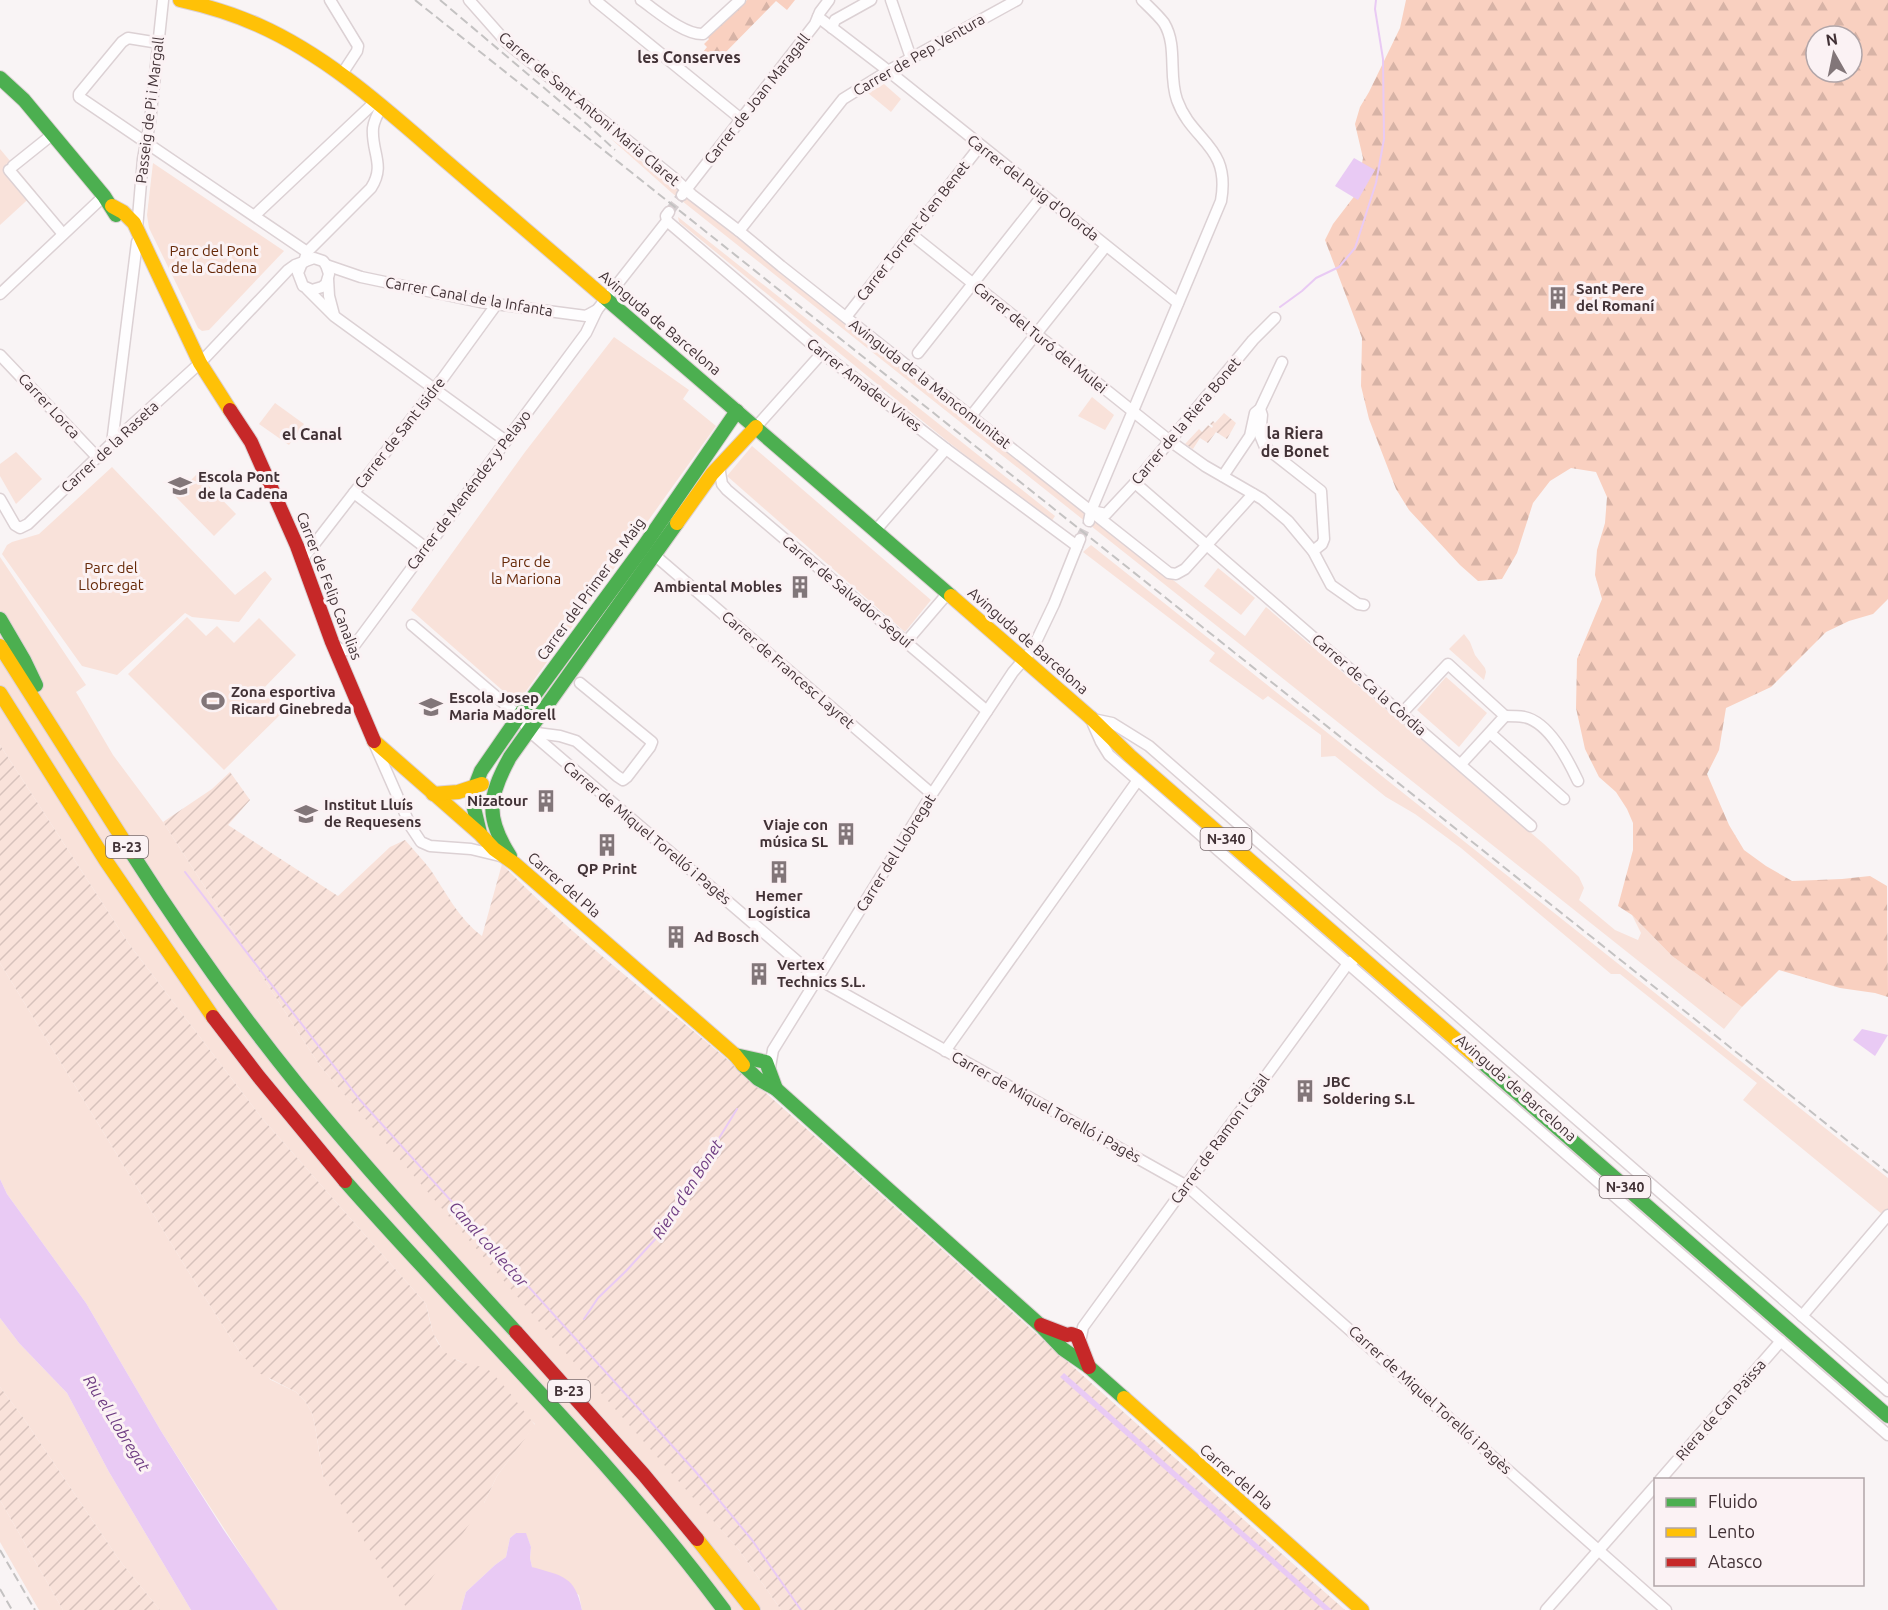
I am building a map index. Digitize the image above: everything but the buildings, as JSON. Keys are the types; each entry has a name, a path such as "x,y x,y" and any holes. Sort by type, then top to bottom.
{"main road":[{"name":"Avinguda de Barcelona","path":"180,0 233,15 267,29 312,53 379,103 1091,718 1126,761 1362,957 1888,1416"},
{"path":"0,78 24,100 111,206 136,229"},
{"name":"Carrer de Felip Canalias","path":"136,229 146,259 155,271 200,363 251,442 302,560 332,642 373,740"},
{"name":"Carrer del Primer de Maig","path":"510,861 493,822 491,801 502,771 649,550 737,411"},
{"name":"Carrer del Primer de Maig","path":"480,834 473,811 474,789 481,771 519,716 649,550 719,466 756,427"},
{"path":"0,619 24,660 58,736"},
{"name":"B-23","path":"0,646 185,936 222,989 296,1084 376,1179 666,1500 753,1610"},
{"name":"B-23","path":"0,693 150,928 208,1012 301,1129 382,1222 561,1416 646,1513 724,1610"},
{"path":"0,717 58,799 88,832"},
{"name":"Carrer del Pla","path":"373,740 494,849 735,1055 762,1070 776,1089 1040,1325 1073,1341 1089,1367 1362,1610"},
{"name":"Carrer del Primer de Maig","path":"433,794 456,794 474,789 502,771"}],"street":[{"name":"Passeig de Pi i Margall","path":"112,443 164,0"},
{"path":"330,0 358,46 342,74"},
{"name":"Carrer de Sant Antoni Maria Claret","path":"469,0 507,43 674,178 684,193"},
{"path":"595,0 608,4 741,119"},
{"path":"642,0 668,19 696,34 703,34 740,0"},
{"name":"Carrer de Joan Maragall","path":"684,193 815,24 830,0"},
{"path":"832,28 834,21 871,0"},
{"path":"891,0 911,58"},
{"name":"Carrer de Pep Ventura","path":"739,231 843,99 888,71 1016,0"},
{"name":"Carrer de la Riera Bonet","path":"1090,516 1221,201 1224,178 1214,152 1178,102 1173,86 1172,48 1167,30 1159,17 1142,0"},
{"name":"Carrer del Puig d'Olorda","path":"818,17 1178,303"},
{"path":"159,44 128,38 122,42 79,93 79,97 255,215 304,259 314,258 323,261 329,274 329,296 334,316"},
{"path":"255,215 379,103"},
{"name":"Carrer de la Raseta","path":"0,499 15,525 20,528 28,524 200,363 202,353 219,341 288,270 304,259 376,181 379,164 373,127 379,103"},
{"path":"53,134 11,168 63,234"},
{"name":"Carrer Torrent d'en Benet","path":"846,317 980,146"},
{"name":"Avinguda de la Mancomunitat","path":"684,193 739,231 971,416 1090,516 1169,573 1176,574 1185,569 1206,546"},
{"path":"918,352 1043,195"},
{"path":"0,294 63,234 111,206"},
{"name":"Carrer Amadeu Vives","path":"606,299 668,217 822,353 946,449 1078,542 1036,643 1024,659"},
{"name":"Carrer del Turó del Mulei","path":"911,234 1170,441 1205,466 1262,499 1288,521 1312,551 1331,585 1358,604 1365,605"},
{"path":"971,416 1106,246"},
{"path":"304,259 298,273 305,287 312,290 322,287 328,279"},
{"name":"Carrer Canal de la Infanta","path":"326,265 361,277 496,305 581,316 589,315 597,310"},
{"path":"280,280 293,278 334,316 506,441"},
{"path":"597,310 606,299"},
{"name":"Carrer de Sant Isidre","path":"302,560 434,390 496,305"},
{"name":"Carrer de Menéndez y Pelayo","path":"332,642 339,650 351,650 586,333 597,310"},
{"name":"Carrer de la Riera Bonet","path":"1090,516 1106,514 1135,483 1253,340 1275,318"},
{"path":"188,339 196,345 219,341"},
{"path":"756,427 822,353"},
{"name":"Carrer Lorca","path":"0,355 98,458"},
{"path":"1223,476 1250,436 1256,413 1282,362"},
{"path":"1260,409 1262,415 1260,435 1265,447 1321,491 1324,539 1322,544 1312,551"},
{"path":"876,530 946,449"},
{"name":"Carrer de Salvador Seguí","path":"719,466 723,484 727,490 987,711"},
{"name":"Carrer de Ca la Còrdia","path":"1135,483 1532,826"},
{"path":"354,493 426,548"},
{"path":"1206,546 1253,494"},
{"name":"Carrer de Francesc Layret","path":"649,550 932,795"},
{"path":"906,642 948,593"},
{"name":"Carrer de Miquel Torelló i Pagès","path":"412,625 519,716 529,731 818,979 1186,1185 1666,1610"},
{"name":"Carrer del Llobregat","path":"762,1070 764,1054 773,1050 932,795 1013,672 1024,659"},
{"path":"1402,713 1448,664 1505,716 1526,717 1538,723 1560,746 1578,781"},
{"path":"529,731 560,735 576,741 616,776 623,780 627,777 652,742 580,683"},
{"path":"1461,764 1505,716"},
{"name":"Avinguda de Barcelona","path":"1091,718 1112,723 1149,746 1888,1391"},
{"path":"1490,733 1564,799"},
{"name":"Carrer de Felip Canalias","path":"373,740 411,827 421,842 430,846 471,849 510,861"},
{"path":"1126,761 1141,747 1159,755"},
{"name":"Avinguda de Barcelona","path":"1126,761 1138,780 1888,1435"},
{"path":"945,1051 1138,780"},
{"path":"1348,963 1362,957"},
{"name":"Carrer de Ramon i Cajal","path":"1073,1341 1348,963"},
{"path":"1802,1316 1888,1215"},
{"name":"Riera de Can Païssa","path":"1661,1478 1781,1341"},
{"path":"1546,1610 1654,1487"}],"green space":[{"path":"747,0 795,0 787,10 776,1 716,62 703,52 707,47 704,44 709,39 706,36 714,32"},
{"path":"1406,0 1888,0 1888,599 1873,614 1849,621 1826,632 1771,687 1726,708 1719,750 1707,774 1729,825 1744,850 1766,866 1792,881 1870,876 1887,886 1888,997 1840,988 1779,970 1742,1007 1672,956 1632,915 1618,906 1633,850 1633,823 1616,792 1599,777 1585,749 1576,708 1577,659 1602,599 1595,575 1597,550 1605,523 1607,497 1596,472 1571,468 1550,481 1533,503 1517,553 1502,579 1478,581 1409,510 1396,489 1369,419 1361,386 1362,338 1325,240 1333,224 1356,194 1363,158 1355,124 1360,107 1400,28"},
{"path":"884,84 901,99 891,112 868,93"},
{"path":"610,138 668,181 1245,636 1266,607 1544,844 1579,877 1584,888 1579,900 1615,930 1638,940 1641,933 1632,915 1672,956 1742,1007 1724,1029 672,193"},
{"path":"0,149 36,192 0,225"},
{"name":"Parc del Pont de la Cadena","path":"153,163 284,251 209,330 202,331 198,328 149,228 147,215"},
{"path":"678,217 1055,516 1051,522 947,441 679,222"},
{"name":"Parc de la Mariona","path":"614,337 689,390 683,399 716,426 524,694 510,697 411,610 525,452"},
{"path":"1092,397 1114,415 1105,430 1078,416"},
{"path":"275,403 304,424 289,445 259,424"},
{"path":"1224,413 1236,423 1227,439 1216,432 1208,443 1200,438 1193,449 1185,444 1199,429 1202,432 1208,425 1212,428 1210,424 1213,421 1215,423"},
{"path":"752,446 931,600 905,632 727,476"},
{"path":"16,452 42,479 16,504 0,476 0,464"},
{"name":"Parc del Llobregat","path":"112,467 235,595 265,571 272,579 239,622 192,617 185,613 117,675 82,666 2,554 7,545 12,542 39,534"},
{"path":"197,474 236,514 214,536 175,496"},
{"path":"1091,545 1888,1178 1888,1219 1743,1100 1757,1083 1620,974 1611,974 1461,848 1415,814 1386,797 1335,756 1321,757 1321,735 1268,696 1263,700 1209,661 1215,653 1083,552"},
{"path":"0,557 86,685 76,692 113,755 163,822 320,1066 739,1550 781,1610 582,1610 579,1595 532,1567 531,1547 526,1534 516,1533 510,1538 506,1557 466,1592 461,1610 278,1610 269,1598 161,1431 86,1303 7,1194 0,1179 0,963 241,1354 271,1380 296,1392 305,1401 312,1413 323,1476 345,1509 484,1503 497,1476 535,1424 464,1363 448,1356 442,1349 433,1333 426,1304 261,1117 129,944 0,745"},
{"path":"1218,568 1255,598 1241,615 1204,586"},
{"name":"Zona esportiva Ricard Ginebreda","path":"187,617 206,636 217,626 234,643 259,618 296,655 261,691 283,712 224,770 128,674"},
{"path":"1464,634 1485,668 1484,680 1449,649"},
{"path":"1446,677 1487,713 1459,747 1417,710"},
{"path":"0,745 129,944 261,1117 426,1304 433,1332 441,1347 454,1359 490,1371 535,1425 497,1476 484,1503 418,1598 406,1607 323,1476 312,1413 305,1401 296,1392 259,1373 241,1354 0,963"},
{"path":"230,772 250,800 228,825 338,896 390,847 405,840 430,869 459,913 482,936 502,864 592,948 719,1052 825,1145 1345,1610 781,1610 739,1550 557,1343 320,1066 163,822 212,789"},
{"path":"0,1318 19,1343 67,1393 109,1472 191,1610 160,1610 120,1561 0,1387"},
{"path":"0,1387 120,1561 160,1610 63,1610 0,1500"},
{"path":"0,1500 63,1610 39,1610 0,1542"}],"water":[{"path":"1354,158 1375,170 1358,200 1335,186"},
{"path":"1862,1029 1888,1035 1875,1056 1853,1040"},
{"name":"Riu el Llobregat","path":"0,1179 7,1194 86,1303 161,1431 278,1610 191,1610 109,1472 67,1393 19,1343 0,1318"},
{"path":"1064,1373 1332,1610 1324,1610 1060,1377"},
{"path":"516,1533 526,1533 531,1547 532,1567 566,1579 576,1590 582,1610 461,1610 466,1592 506,1557 510,1538"}],"waterway":[{"name":"Riera d'en Bonet","path":"1280,307 1316,278 1339,267 1355,248 1376,183 1384,139 1383,59 1375,9 1376,0"},
{"name":"Canal col·lector","path":"185,872 360,1100 695,1471 752,1540 801,1610"},
{"name":"Riera d'en Bonet","path":"584,1319 598,1298 660,1234 737,1109"}],"tunnel":[{"path":"669,212 682,195"},
{"path":"1080,539 1089,521"}],"railway":[{"path":"415,0 1888,1173"},
{"path":"440,0 615,150"},
{"path":"0,1550 35,1610"},
{"path":"0,1589 12,1610"}],"traffic: fast":[{"path":"0,78 24,100 104,196 116,215"},
{"path":"604,297 951,596"},
{"path":"480,833 473,804 474,789 481,771 644,546 737,411"},
{"path":"510,856 496,830 492,807 497,784 510,757 677,523"},
{"path":"0,619 36,685"},
{"path":"131,852 211,970 297,1084 378,1179 516,1332"},
{"path":"735,1055 766,1062 776,1089"},
{"path":"1475,1056 1888,1416"},
{"path":"743,1065 758,1079 776,1089 1040,1325 1063,1349 1089,1367 1124,1398"},
{"path":"345,1181 587,1445 680,1554 724,1610"}],"traffic: slow":[{"path":"180,0 239,17 258,25 310,53 334,69 404,124 604,297"},
{"path":"112,206 123,212 134,223 200,363 230,410"},
{"path":"677,523 712,474 756,427"},
{"path":"951,596 1091,718"},
{"path":"0,646 131,852"},
{"path":"0,693 106,861 213,1017"},
{"path":"1091,718 1130,756 1475,1056"},
{"path":"374,741 494,849 515,864 735,1055 743,1065"},
{"path":"433,794 458,792 482,784"},
{"path":"1124,1398 1362,1610"},
{"path":"697,1539 753,1610"}],"traffic: jam":[{"path":"230,410 251,442 297,546 332,642 374,741"},
{"path":"213,1017 345,1181"},
{"path":"1041,1325 1067,1335 1077,1336 1089,1367"},
{"path":"516,1332 644,1475 697,1539"}],"place":[{"name":"Sant Pere del Romaní","path":"1558,298"},
{"name":"Escola Pont de la Cadena","path":"180,486"},
{"name":"Ambiental Mobles","path":"800,587"},
{"name":"Zona esportiva Ricard Ginebreda","path":"213,701"},
{"name":"Escola Josep Maria Madorell","path":"431,707"},
{"name":"Nizatour","path":"546,801"},
{"name":"Institut Lluís de Requesens","path":"306,814"},
{"name":"Viaje con música SL","path":"846,834"},
{"name":"QP Print","path":"607,845"},
{"name":"Hemer Logística","path":"779,872"},
{"name":"Ad Bosch","path":"676,937"},
{"name":"Vertex Technics S.L.","path":"759,974"},
{"name":"JBC Soldering S.L","path":"1305,1091"}],"district":[{"name":"les Conserves","path":"689,57"},
{"name":"el Canal","path":"312,434"},
{"name":"la Riera de Bonet","path":"1295,442"}]}
